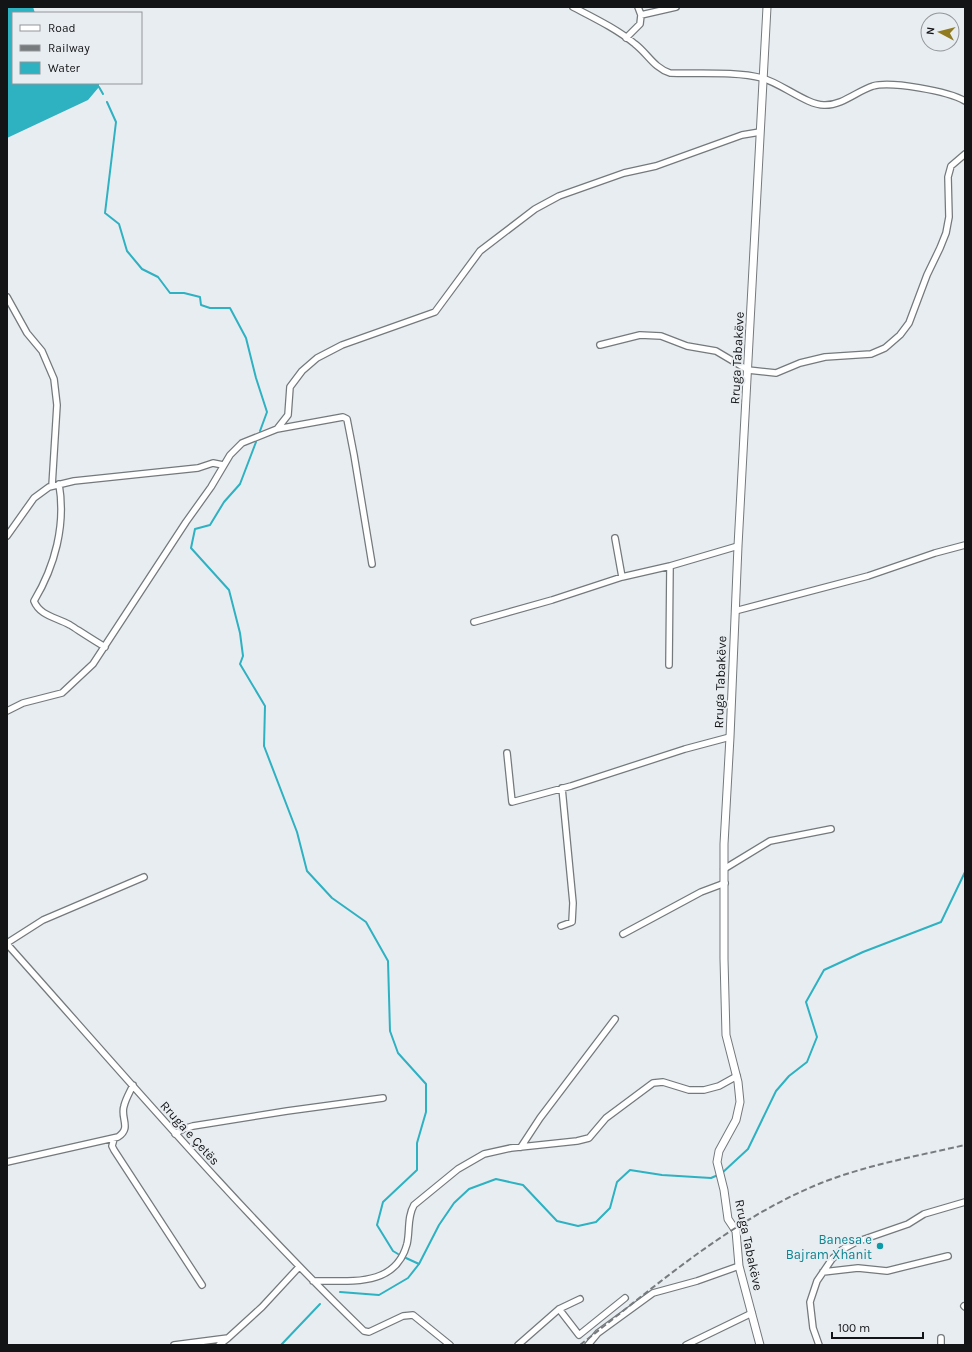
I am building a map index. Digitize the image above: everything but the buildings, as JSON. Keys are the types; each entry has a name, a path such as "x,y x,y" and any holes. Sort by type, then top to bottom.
{"street":[{"path":"573,7 636,44 662,70 670,73 754,76 764,78 778,83 811,102 824,106 837,103 872,87 883,84 949,95 965,101"},
{"path":"626,38 640,24 641,15 638,7"},
{"path":"641,15 676,7"},
{"name":"Rruga Tabakëve","path":"760,1345 739,1266 738,1238 736,1231 728,1219 726,1199 718,1170 718,1156 739,1111 740,1093 726,1035 724,959 724,844 738,546 767,7"},
{"path":"277,429 288,415 290,387 302,371 317,358 342,345 435,312 480,251 535,209 559,196 624,173 656,166 742,135 760,132"},
{"path":"600,345 640,335 661,336 686,346 716,351 748,370 776,373 800,363 825,357 871,354 885,348 900,335 909,323 927,275 946,233 949,217 948,177 951,166 965,154"},
{"path":"7,297 27,333 42,351 54,379 57,405 52,486"},
{"path":"7,711 23,703 62,693 93,664 186,522 211,487 223,465 230,455 242,443 277,429 343,417 346,419 354,455 372,564"},
{"path":"7,536 34,498 52,486 113,476 191,469 213,463 223,465"},
{"path":"59,484 62,499 59,537 44,584 34,601 36,607 45,614 68,624 104,647"},
{"path":"615,538 622,578"},
{"path":"735,612 868,576 935,553 965,545"},
{"path":"474,622 622,578 738,546"},
{"path":"669,666 670,566"},
{"path":"507,753 512,802 562,788 685,749 730,737"},
{"path":"561,926 572,922 573,903 562,788"},
{"path":"724,869 770,841 831,829"},
{"path":"7,943 43,920 144,878"},
{"path":"623,934 701,892 724,883"},
{"name":"Rruga e Çetës","path":"7,943 175,1134 299,1267 364,1331 375,1330 403,1316 413,1315 450,1345"},
{"path":"521,1147 540,1118 615,1019"},
{"path":"313,1281 359,1281 376,1277 387,1271 398,1262 405,1251 408,1240 411,1213 418,1202 458,1169 484,1154 521,1147 569,1142 589,1138 606,1118 653,1083 663,1082 689,1090 704,1090 719,1086 737,1076"},
{"path":"7,1162 114,1139 122,1135 126,1126 123,1107 133,1085"},
{"path":"175,1134 183,1129 193,1126 383,1098"},
{"path":"114,1139 112,1146 114,1150 202,1285"},
{"path":"819,1345 813,1328 810,1302 817,1281 832,1260 843,1249 856,1242 908,1224 924,1214 965,1202"},
{"path":"823,1272 858,1268 888,1271 948,1256"},
{"path":"588,1345 598,1333 653,1293 697,1281 739,1266"},
{"path":"219,1345 262,1307 299,1267"},
{"path":"559,1310 579,1335 625,1298"},
{"path":"518,1345 559,1310 580,1299"},
{"path":"686,1345 752,1313"},
{"path":"174,1345 228,1338"},
{"path":"941,1338 941,1345"}],"water":[{"path":"7,7 33,7 35,12 12,12 12,84 99,84 99,87 88,100 7,138"}],"waterway":[{"path":"99,87 103,94"},
{"path":"107,102 116,122 105,213 119,224 127,251 142,269 158,277 170,293 184,293 200,297 201,305 210,308 230,308 246,338 256,378 267,412 260,431"},
{"path":"256,442 240,484 224,502 210,525 195,529 191,548 229,590 240,633 243,656 240,664 265,706 264,746 297,832 307,871 332,898 366,922 388,961 390,1031 398,1053 426,1084 426,1112 417,1143 417,1170 383,1202 377,1225 393,1251 398,1254"},
{"path":"722,1173 748,1149 776,1091 789,1076 807,1062 817,1037 806,1002 824,970 863,952 941,922 965,872"},
{"path":"340,1292 379,1295 408,1278 419,1264 439,1225 454,1203 469,1189 496,1179 523,1185 557,1221 578,1226 596,1222 610,1208 617,1182 630,1170 662,1175 711,1178 718,1175"},
{"path":"406,1258 419,1264"},
{"path":"281,1345 320,1304"}],"railway":[{"path":"580,1345 695,1255 756,1215 788,1198 821,1183 856,1171 892,1161 965,1145"}],"place":[{"name":"Banesa e Bajram Xhanit","path":"880,1246"}]}
